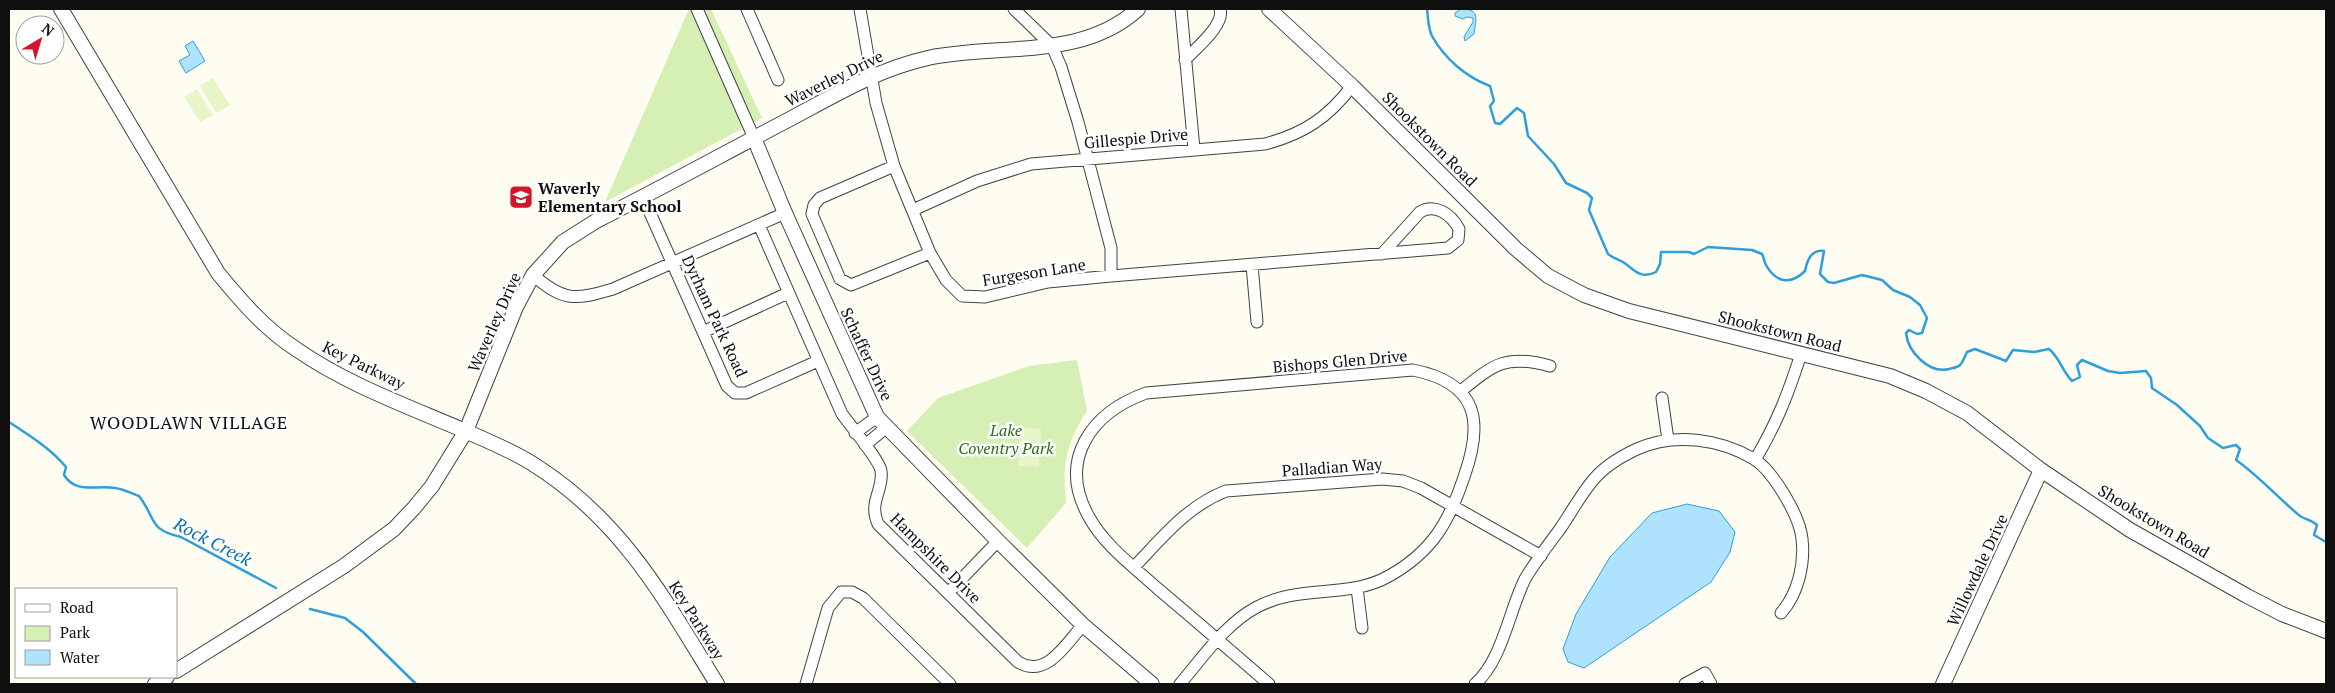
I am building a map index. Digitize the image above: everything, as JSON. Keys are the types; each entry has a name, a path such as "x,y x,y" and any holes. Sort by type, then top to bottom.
{"street":[{"name":"Key Parkway","path":"61,9 218,273 244,303 272,331 295,349 324,367 532,463 586,504 612,529 655,586 717,684"},
{"name":"Schaffer Drive","path":"697,9 754,138 784,213 877,417 1083,625 1152,684"},
{"path":"747,9 778,80"},
{"name":"Furgeson Lane","path":"860,9 876,103 894,166 930,253 946,280 962,296 984,297 1048,282 1111,276 1252,265 1382,254 1448,248 1458,240 1459,229 1442,211 1435,207 1427,208 1420,212 1382,254"},
{"path":"1014,9 1052,46 1061,67 1078,122 1111,248 1111,276"},
{"name":"Waverley Drive","path":"178,670 344,566 382,538 414,508 432,486 466,431 516,307 533,275 563,242 596,221 871,76 929,58 1052,46 1083,39 1127,19 1138,9"},
{"path":"1181,9 1194,149"},
{"path":"1185,60 1216,26 1222,16 1220,9"},
{"name":"Shookstown Road","path":"1269,9 1352,86 1516,249 1548,276 1584,295 1629,311 1890,376 1926,391 1967,413 2041,470 2163,550 2282,614 2326,631"},
{"name":"Gillespie Drive","path":"913,210 977,181 1032,164 1265,144 1283,139 1307,128 1337,106 1352,86"},
{"path":"894,166 820,198 814,205 812,214 840,279 851,285 930,253"},
{"name":"Dyrham Park Road","path":"643,197 727,386 735,393 746,393 818,361"},
{"path":"533,275 559,293 570,297 584,297 613,289 673,264 784,213"},
{"name":"Hampshire Drive","path":"759,225 842,414 877,460 882,472 874,509 878,524 1018,662 1025,666 1033,668 1049,662 1083,625"},
{"path":"1252,265 1257,322"},
{"path":"703,332 788,293"},
{"path":"1755,460 1775,427 1787,400 1801,354"},
{"path":"1180,684 1217,640 1240,618 1276,599 1296,593 1357,588 1387,578 1409,564 1428,547 1444,528 1454,507 1474,450 1476,425 1468,404 1460,391 1487,371 1510,360 1528,360 1550,366"},
{"name":"Bishops Glen Drive","path":"1270,684 1134,567 1100,533 1089,518 1082,502 1078,478 1080,453 1096,424 1109,411 1126,400 1146,393 1413,370 1433,374 1460,391"},
{"path":"1662,398 1668,440"},
{"path":"855,433 877,417"},
{"path":"864,445 887,427"},
{"path":"1475,684 1483,677 1492,662 1526,579 1594,479 1622,457 1639,448 1668,440 1701,441 1725,446 1755,460 1773,477 1787,499 1802,537 1802,560 1795,590 1790,603 1782,613"},
{"name":"Willowdale Drive","path":"1943,684 2041,470"},
{"name":"Palladian Way","path":"1134,567 1188,512 1207,498 1226,491 1382,479 1403,480 1541,556"},
{"path":"948,593 998,541"},
{"path":"1357,588 1362,628"},
{"path":"806,684 828,608 841,592 852,592 863,598 950,684"},
{"path":"1685,684 1705,673 1711,684"}],"green space":[{"path":"689,9 711,9 762,118 605,202"},
{"path":"213,78 230,105 216,113 200,86"},
{"path":"197,89 213,115 200,122 184,97"},
{"name":"Lake Coventry Park","path":"1077,360 1087,411 1074,434 1067,455 1065,466 1066,503 1027,548 907,431 938,398 1029,366"},
{"path":"1020,427 1041,429 1039,467 1018,466"}],"water":[{"path":"1461,9 1472,11 1476,17 1474,34 1465,41 1464,37 1473,22 1473,18 1467,17 1463,19 1455,16 1455,13"},
{"path":"193,41 205,61 186,73 179,61 190,55 185,46"},
{"path":"1687,504 1719,511 1735,532 1730,552 1711,582 1584,668 1568,662 1563,649 1576,614 1610,557 1652,513"}],"waterway":[{"path":"1427,9 1432,36 1443,52 1473,78 1490,86 1494,101 1490,106 1495,123 1500,124 1517,108 1524,113 1528,136 1554,164 1566,183 1587,193 1592,198 1589,210 1608,254 1638,273 1646,275 1656,272 1660,264 1661,252 1689,252 1694,254 1708,247 1752,250 1762,254 1766,265 1774,276 1789,280 1800,276 1805,271 1807,263 1813,254 1824,251 1820,274 1828,282 1834,283 1862,275 1882,280 1893,290 1910,297 1920,305 1927,318 1922,333 1917,334 1909,330 1906,333 1915,354 1927,365 1934,368 1941,370 1957,367 1967,352 1975,349 2006,361 2013,350 2034,352 2049,349 2056,356 2072,381 2080,377 2077,365 2082,360 2108,371 2120,373 2146,371 2151,378 2152,388 2177,405 2200,426 2208,438 2223,448 2236,445 2240,449 2236,460 2300,516 2317,525 2314,535 2326,542"},
{"name":"Rock Creek","path":"9,422 53,454 66,467 64,475 74,485 86,488 108,487 139,496 158,527 170,534 181,537 276,588"},
{"name":"Rock Creek","path":"310,609 345,618 363,632 416,684"}],"place":[{"name":"Waverly Elementary School","path":"521,197"}],"district":[{"name":"WOODLAWN VILLAGE","path":"189,422"}]}
